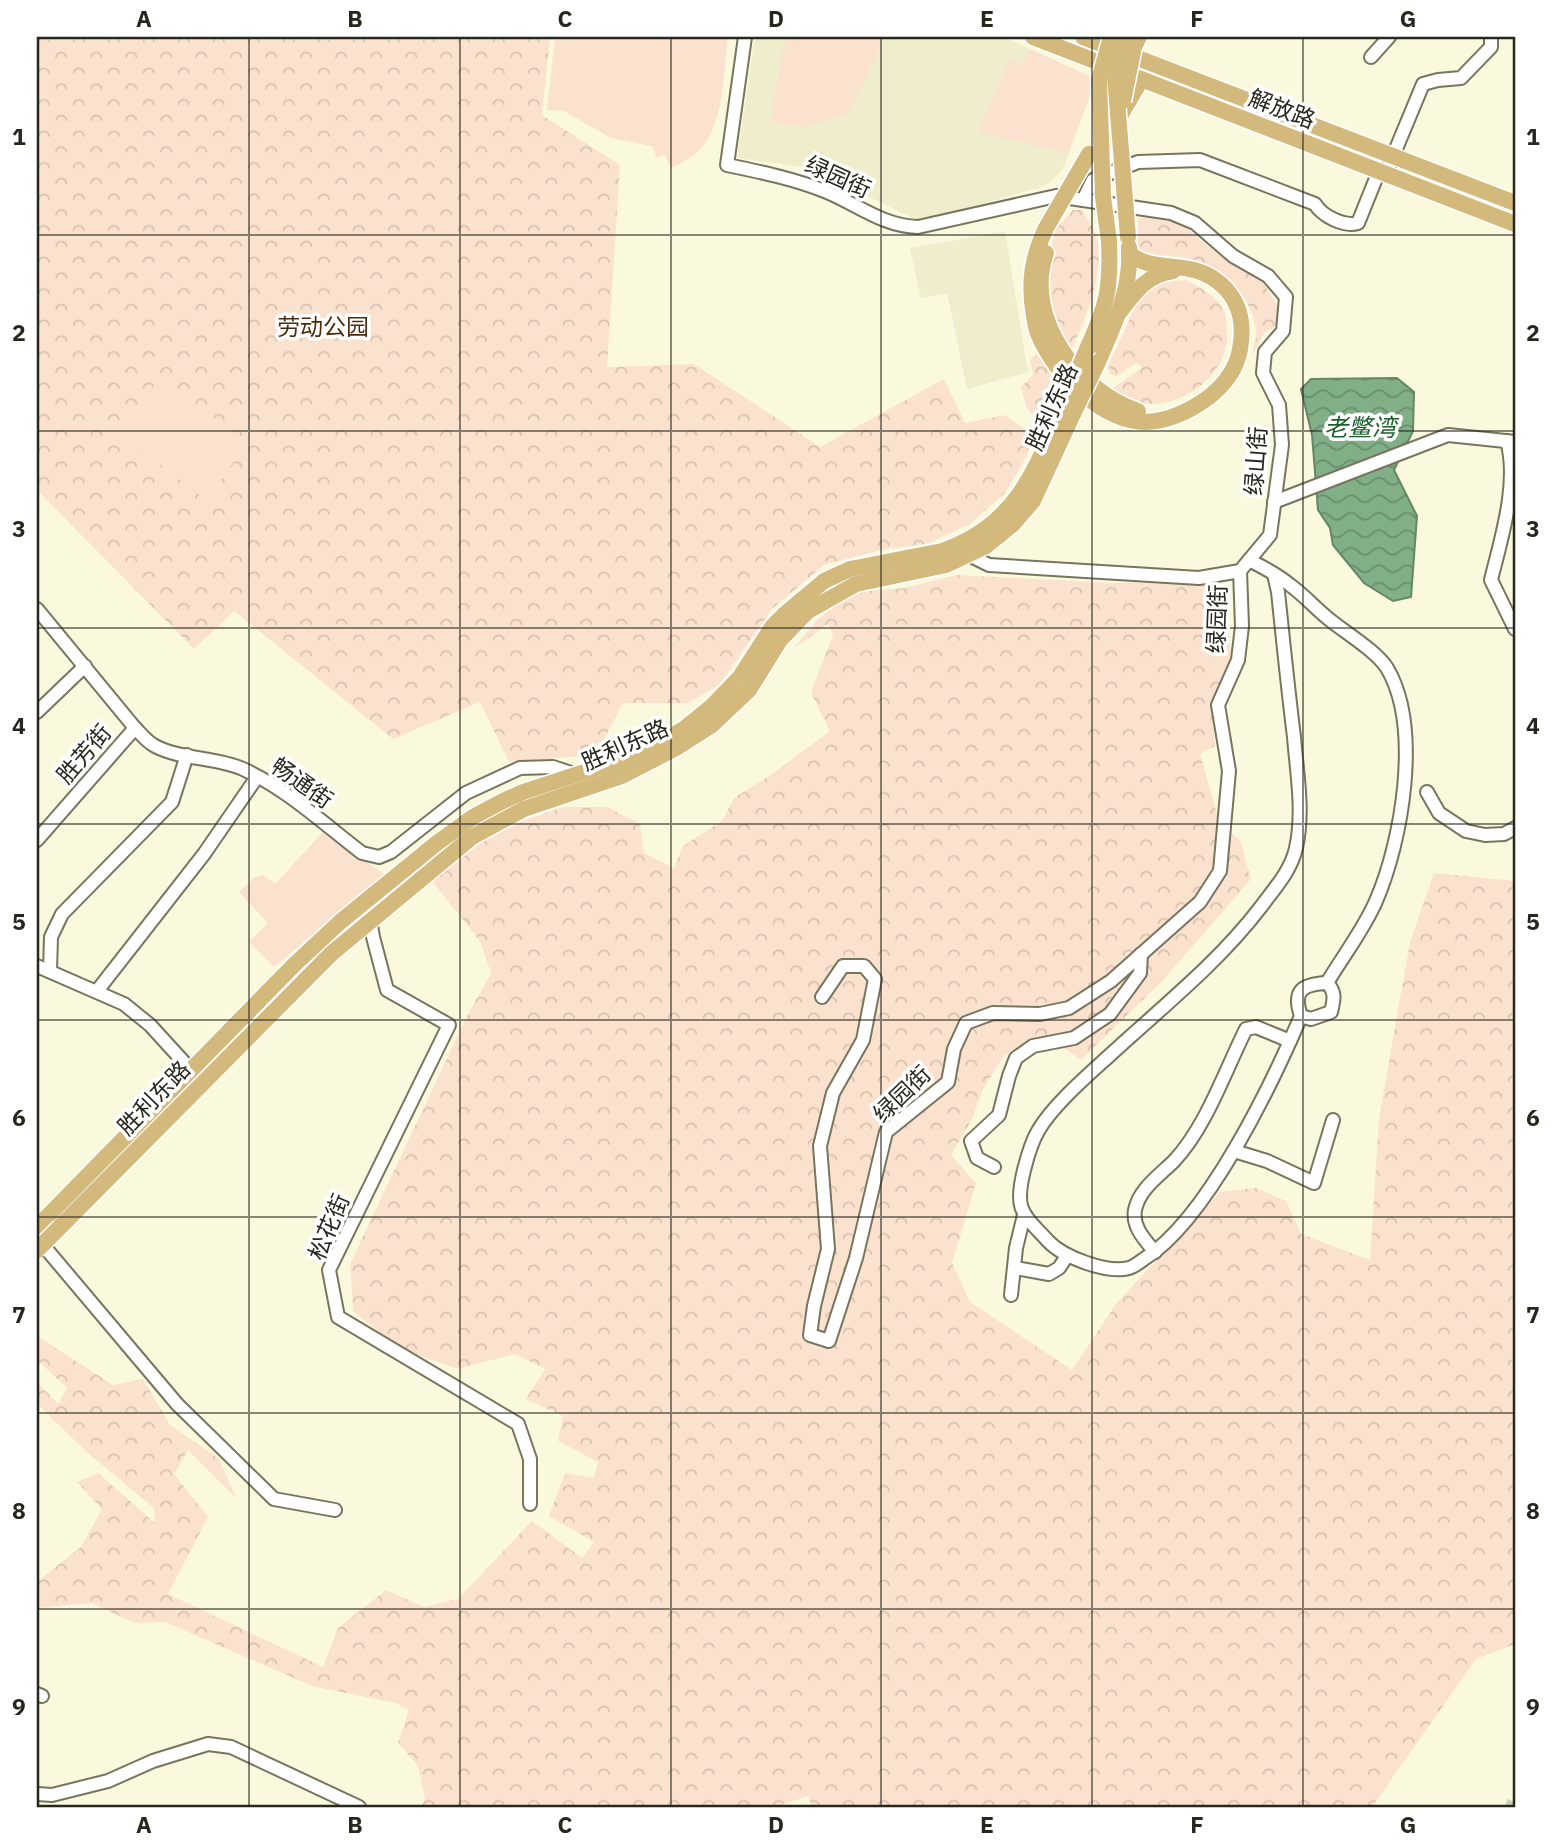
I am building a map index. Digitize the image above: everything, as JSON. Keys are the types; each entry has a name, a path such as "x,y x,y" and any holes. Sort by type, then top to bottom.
{"main road":[{"name":"解放路","path":"1033,37 1515,221"},
{"name":"解放路","path":"1083,37 1515,204"},
{"path":"1099,80 1102,37"},
{"name":"胜利东路","path":"37,1250 332,953 472,837 524,809 622,776 676,748 712,725 749,690 780,640 808,611 856,584 946,565 986,546 1013,524 1033,501 1092,355 1109,291 1109,241 1103,197 1099,80 1113,37"},
{"path":"1120,117 1115,76 1125,37"},
{"path":"1120,117 1134,47 1139,37"},
{"path":"1092,157 1122,72"},
{"path":"1129,245 1145,263 1177,265 1203,272 1226,289 1235,301 1241,317 1240,353 1224,382 1192,410 1145,422 1101,408 1065,377 1038,335 1030,286 1032,262 1092,157 1141,80"},
{"name":"胜利东路","path":"1092,355 1119,313 1129,272 1120,117"},
{"path":"1050,230 1042,264 1042,294 1047,323 1059,347 1072,364 1099,390 1136,411 1149,413 1174,409 1194,400 1213,382 1228,358 1234,334 1231,310 1222,294 1199,277 1172,271 1146,279 1119,313"},
{"path":"37,1227 316,944 437,843 473,817 501,802 574,774 612,763 665,740 685,728 711,707 740,677 772,627 796,602 824,581 850,569 955,547 996,520 1015,502 1070,407"}],"street":[{"name":"绿园街","path":"745,37 727,165 792,179 830,193 883,221 901,227 918,227 1056,196"},
{"path":"1113,37 1141,80"},
{"path":"1371,57 1389,37"},
{"path":"1083,200 1093,180 1138,162 1200,160 1315,204 1320,214 1352,225 1358,223 1392,156 1423,83 1461,78 1491,47 1491,37"},
{"name":"绿山街","path":"1056,196 1171,213 1195,223 1233,256 1268,276 1286,297 1283,331 1265,352 1263,373 1279,405 1282,445 1270,535 1240,571"},
{"path":"1275,502 1448,435 1511,442 1512,458 1505,524 1491,580 1515,629"},
{"path":"969,555 989,565 1199,579 1240,571"},
{"path":"1250,560 1292,586 1306,601 1386,666 1397,691 1404,728 1405,785 1395,848 1376,902 1327,983"},
{"name":"绿园街","path":"822,998 843,965 864,966 875,979 863,1040 833,1093 820,1146 828,1250 810,1335 829,1342 856,1258 886,1132 948,1082 954,1049 966,1023 993,1013 1040,1014 1069,1008 1111,981 1200,902 1220,871 1229,771 1219,705 1238,660 1242,626 1240,571"},
{"path":"1274,574 1301,825 1295,852 1284,877 1251,920 1195,978 1077,1085 1038,1131 1018,1193 1024,1214 1054,1248 1067,1256 1098,1267 1128,1269 1155,1252 1192,1213 1234,1151 1301,1016 1296,1003 1299,992 1309,983 1327,983 1333,989 1331,1012 1311,1019 1301,1016"},
{"name":"畅通街","path":"37,609 135,728 152,744 240,768 274,786 362,853 379,857 391,852 466,793 520,768 553,767 574,774"},
{"path":"37,712 85,666"},
{"name":"胜芳街","path":"37,840 135,728"},
{"path":"50,971 51,937 62,915 172,802 187,755"},
{"path":"97,991 204,854 257,777"},
{"path":"1427,792 1438,813 1466,831 1495,835 1515,828"},
{"name":"松花街","path":"370,919 387,990 449,1025 329,1270 338,1317 518,1424 530,1459 530,1504"},
{"path":"993,1167 977,1158 971,1141 999,1115 1016,1058 1033,1046 1074,1038 1110,1014 1140,973 1141,954"},
{"path":"37,966 124,1004 138,1014 191,1070"},
{"path":"1155,1252 1136,1225 1135,1210 1143,1192 1177,1158 1197,1129 1246,1029 1256,1027 1290,1041"},
{"path":"1234,1151 1267,1161 1314,1183 1334,1120"},
{"path":"1011,1295 1016,1248 1024,1214"},
{"path":"37,1238 177,1404 274,1500 335,1510"},
{"path":"1015,1268 1049,1274 1059,1268 1067,1256"},
{"path":"37,1794 52,1795 108,1781 153,1761 208,1744 231,1747 359,1807"}],"shaded area":[{"path":"757,37 1003,37 1096,79 1063,169 1052,181 1042,187 919,221 810,168 737,158"},
{"path":"1005,231 1028,372 967,389 947,293 921,298 910,248"}],"green space":[{"name":"劳动公园","path":"37,37 550,37 542,115 620,165 607,367 694,364 820,447 944,379 965,423 1004,415 1032,434 1027,456 1005,493 970,524 927,544 885,549 824,565 773,608 719,685 688,703 623,703 596,755 509,762 480,702 393,739 234,611 194,649 37,490"},
{"path":"555,37 728,37 719,110 715,124 702,147 671,168 665,155 657,158 652,146 611,138 564,111 547,110"},
{"path":"789,37 885,37 848,114 804,127 770,122 782,52"},
{"path":"1030,49 1096,79 1068,153 978,132 1010,58 1023,64"},
{"path":"1073,210 1082,210 1092,226 1099,258 1092,298 1072,349 1056,320 1050,296 1049,259 1055,230"},
{"path":"1138,218 1164,218 1186,228 1219,255 1263,282 1279,308 1281,323 1264,333 1252,356 1256,330 1253,317 1248,304 1232,282 1198,261 1155,254 1138,248"},
{"path":"1186,280 1212,296 1225,313 1226,347 1221,361 1213,374 1202,384 1176,400 1147,404 1133,401 1112,389 1143,367 1136,363 1116,377 1110,373 1108,366 1143,290 1157,282"},
{"path":"1037,353 1057,378 1040,414 1034,417 1026,406 1021,387 1033,375 1030,360"},
{"path":"160,378 248,443 206,500 120,433"},
{"path":"957,575 1112,583 1207,582 1226,603 1231,655 1212,707 1215,746 1200,754 1220,825 1240,840 1251,879 1163,980 1081,1060 1049,1037 1005,1054 982,1091 972,1119 951,1155 976,1183 952,1263 970,1302 1072,1370 1116,1304 1220,1192 1256,1188 1286,1201 1301,1234 1370,1260 1379,1118 1410,942 1434,873 1515,881 1515,1644 1476,1659 1372,1807 812,1807 808,1796 775,1807 421,1807 425,1798 418,1766 398,1743 409,1710 395,1703 312,1686 165,1622 135,1623 91,1603 37,1608 37,1582 81,1547 102,1509 77,1482 98,1473 155,1523 154,1508 88,1453 37,1404 37,1382 58,1404 67,1388 37,1360 37,1336 113,1385 143,1379 170,1425 218,1458 237,1499 188,1450 174,1474 208,1517 168,1594 323,1667 338,1628 386,1590 424,1607 458,1599 532,1521 582,1558 594,1542 549,1516 565,1473 594,1478 598,1462 558,1441 563,1416 526,1399 545,1369 515,1354 458,1369 398,1348 353,1311 350,1264 465,1020 491,973 480,941 432,881 487,838 525,820 563,807 607,807 640,824 644,853 674,868 683,846 722,821 734,798 771,775 830,731 811,693 833,635 828,624 793,649 819,618 857,592 904,588"},
{"path":"324,831 385,875 274,967 249,942 268,923 239,892 255,877 263,875 275,884"}],"water":[{"name":"老鳖湾","path":"1397,378 1414,392 1413,431 1394,470 1417,516 1411,597 1393,601 1364,583 1333,545 1330,528 1318,510 1312,435 1301,389 1311,379"}],"tunnel":[{"path":"1513,1807 1515,1802"}]}
